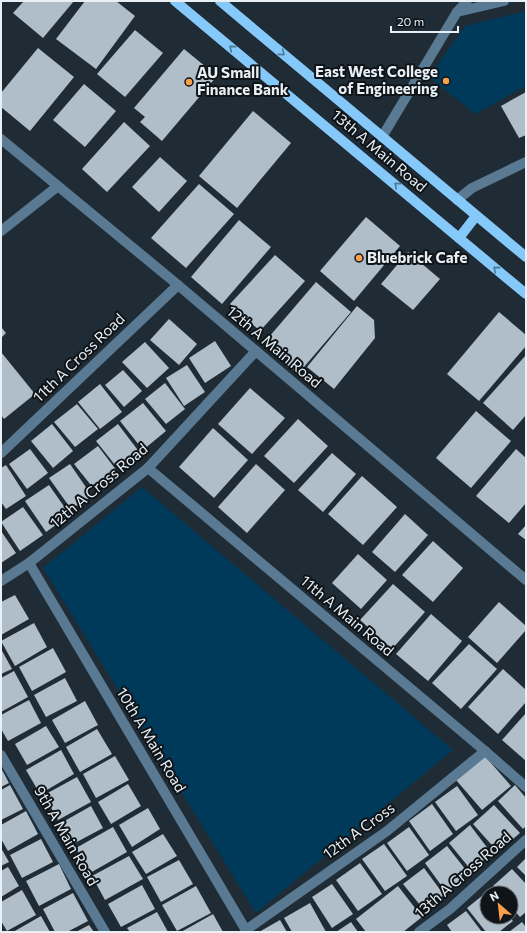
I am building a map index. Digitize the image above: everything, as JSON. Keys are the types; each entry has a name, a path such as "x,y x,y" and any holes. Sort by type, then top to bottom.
{"main road":[{"name":"13th A Main Road","path":"175,1 526,294"},
{"name":"13th A Main Road","path":"220,1 526,257"},
{"path":"459,238 476,216"}],"street":[{"path":"382,137 457,12 467,1"},
{"path":"457,12 504,1"},
{"name":"12th A Main Road","path":"1,139 178,285 526,580"},
{"path":"457,200 472,188 526,162"},
{"path":"1,231 58,186"},
{"name":"11th A Cross Road","path":"1,453 178,285"},
{"name":"12th A Cross Road","path":"1,581 30,563 148,468 256,351"},
{"name":"11th A Main Road","path":"148,468 485,751 526,788"},
{"name":"10th A Main Road","path":"30,563 247,931"},
{"name":"12th A Cross","path":"247,931 386,831 485,751"},
{"name":"9th A Main Road","path":"1,755 105,932"},
{"name":"13th A Cross Road","path":"419,932 450,909 526,840"}],"shaded area":[{"path":"526,11 526,86 475,114 429,77 465,26"},
{"path":"142,487 453,750 256,913 43,568"}],"building":[{"path":"24,1 74,1 43,38 13,13"},
{"path":"85,1 116,1 135,16 96,69 56,39"},
{"path":"135,30 163,53 125,97 97,74"},
{"path":"38,48 74,77 30,131 1,107 1,93"},
{"path":"184,49 217,76 162,141 140,122 145,117 134,108"},
{"path":"84,84 116,111 85,147 53,120"},
{"path":"526,92 526,135 519,138 501,106"},
{"path":"253,111 291,143 237,208 199,176"},
{"path":"124,122 150,146 107,192 82,169"},
{"path":"160,157 187,181 159,212 132,187"},
{"path":"199,184 234,214 186,268 151,238"},
{"path":"366,217 400,246 354,301 320,271"},
{"path":"239,220 271,247 222,304 191,277"},
{"path":"408,252 440,279 413,310 381,284"},
{"path":"275,255 305,281 260,331 230,304"},
{"path":"316,282 351,312 298,374 263,344"},
{"path":"357,306 374,320 375,338 334,389 307,367"},
{"path":"499,312 526,335 526,346 479,401 447,374"},
{"path":"169,319 197,344 179,365 150,340"},
{"path":"1,327 6,333 1,338"},
{"path":"215,341 231,366 205,383 189,358"},
{"path":"145,342 169,368 147,388 122,362"},
{"path":"1,352 35,394 4,419 1,415"},
{"path":"526,355 526,415 513,430 483,403"},
{"path":"187,365 205,392 184,406 166,378"},
{"path":"123,370 142,391 124,407 105,385"},
{"path":"165,383 185,409 166,424 145,399"},
{"path":"100,384 122,412 100,429 78,402"},
{"path":"250,388 285,418 252,454 218,424"},
{"path":"143,403 166,431 143,450 120,421"},
{"path":"77,404 98,429 75,447 54,422"},
{"path":"476,411 511,441 471,488 436,458"},
{"path":"298,419 328,446 294,483 264,456"},
{"path":"52,424 73,451 53,468 31,441"},
{"path":"118,424 140,453 119,470 96,441"},
{"path":"213,428 248,460 214,498 179,467"},
{"path":"98,446 117,471 94,489 74,464"},
{"path":"30,449 48,473 27,489 9,464"},
{"path":"516,449 526,458 526,503 509,523 476,496"},
{"path":"332,453 356,474 323,512 298,490"},
{"path":"70,464 92,496 71,509 49,478"},
{"path":"256,464 285,490 247,533 218,507"},
{"path":"6,465 26,496 6,509 1,502 1,468"},
{"path":"362,476 397,507 363,545 328,514"},
{"path":"49,485 70,515 46,532 25,501"},
{"path":"23,507 43,535 20,551 1,522"},
{"path":"405,514 428,535 395,572 372,552"},
{"path":"526,525 526,540 518,534"},
{"path":"1,531 16,553 1,563"},
{"path":"433,541 463,568 433,602 402,575"},
{"path":"358,554 387,580 361,609 332,583"},
{"path":"393,584 425,612 392,649 360,620"},
{"path":"15,595 29,619 1,635 1,602"},
{"path":"499,602 526,626 526,630 497,663 468,637"},
{"path":"431,614 462,641 428,681 396,654"},
{"path":"34,623 47,647 15,666 1,641"},
{"path":"469,644 497,669 461,709 432,683"},
{"path":"53,648 66,672 32,691 19,667"},
{"path":"1,649 12,669 1,674"},
{"path":"503,669 526,690 526,702 498,734 468,707"},
{"path":"14,671 28,697 1,712 1,678"},
{"path":"65,678 77,701 46,717 34,695"},
{"path":"29,700 41,723 8,741 1,729 1,715"},
{"path":"85,701 98,725 65,743 52,720"},
{"path":"526,713 526,761 502,740"},
{"path":"46,726 59,747 27,765 15,744"},
{"path":"97,729 112,754 80,772 66,747"},
{"path":"61,750 74,774 40,794 26,770"},
{"path":"115,756 129,780 96,798 83,774"},
{"path":"485,756 511,786 482,810 456,780"},
{"path":"1,768 9,783 1,787"},
{"path":"77,777 91,802 58,820 44,795"},
{"path":"128,784 141,806 111,824 98,802"},
{"path":"10,785 23,809 1,820 1,790"},
{"path":"515,785 526,798 526,826 523,829 498,801"},
{"path":"457,786 478,815 456,831 435,802"},
{"path":"432,804 453,834 430,851 409,821"},
{"path":"494,805 520,833 498,852 473,824"},
{"path":"91,806 103,828 73,844 61,823"},
{"path":"148,808 160,829 132,847 119,825"},
{"path":"26,811 38,834 8,851 1,839 1,825"},
{"path":"470,825 492,854 471,870 449,843"},
{"path":"113,827 127,852 90,873 76,848"},
{"path":"409,827 429,855 407,871 387,843"},
{"path":"163,834 177,856 146,874 132,852"},
{"path":"41,839 53,862 22,878 10,855"},
{"path":"384,844 407,876 385,891 362,859"},
{"path":"447,846 469,874 446,892 425,863"},
{"path":"1,848 9,862 1,866"},
{"path":"129,856 143,879 105,900 92,876"},
{"path":"526,858 526,876 517,867"},
{"path":"179,860 193,884 161,902 147,877"},
{"path":"360,863 382,894 358,911 336,880"},
{"path":"59,864 71,889 39,906 26,881"},
{"path":"8,867 19,886 1,897 1,871"},
{"path":"424,868 444,895 424,910 403,884"},
{"path":"512,869 526,884 526,912 520,917 519,916 519,885 494,885"},
{"path":"332,884 353,914 332,928 312,897"},
{"path":"142,885 155,909 121,927 108,904"},
{"path":"196,886 211,913 177,931 162,905"},
{"path":"398,886 422,917 403,932 366,932 356,919"},
{"path":"22,890 36,915 7,931 1,921 1,902"},
{"path":"73,893 88,921 67,932 55,932 43,909"},
{"path":"479,898 479,923 467,908"},
{"path":"310,903 326,932 292,932 284,918"},
{"path":"466,911 482,932 452,932 447,925"},
{"path":"157,912 168,932 130,932 127,928"},
{"path":"213,914 223,932 181,932"},
{"path":"41,916 50,932 13,932"},
{"path":"280,920 287,932 259,932"},
{"path":"351,922 358,932 336,932"},
{"path":"522,922 526,927 526,932 509,932 519,925"},
{"path":"89,925 94,932 76,932"},
{"path":"480,925 508,925 499,932 486,932"}],"place":[{"name":"East West College of Engineering","path":"446,81"},
{"name":"AU Small Finance Bank","path":"189,82"},
{"name":"Bluebrick Cafe","path":"359,258"}]}
